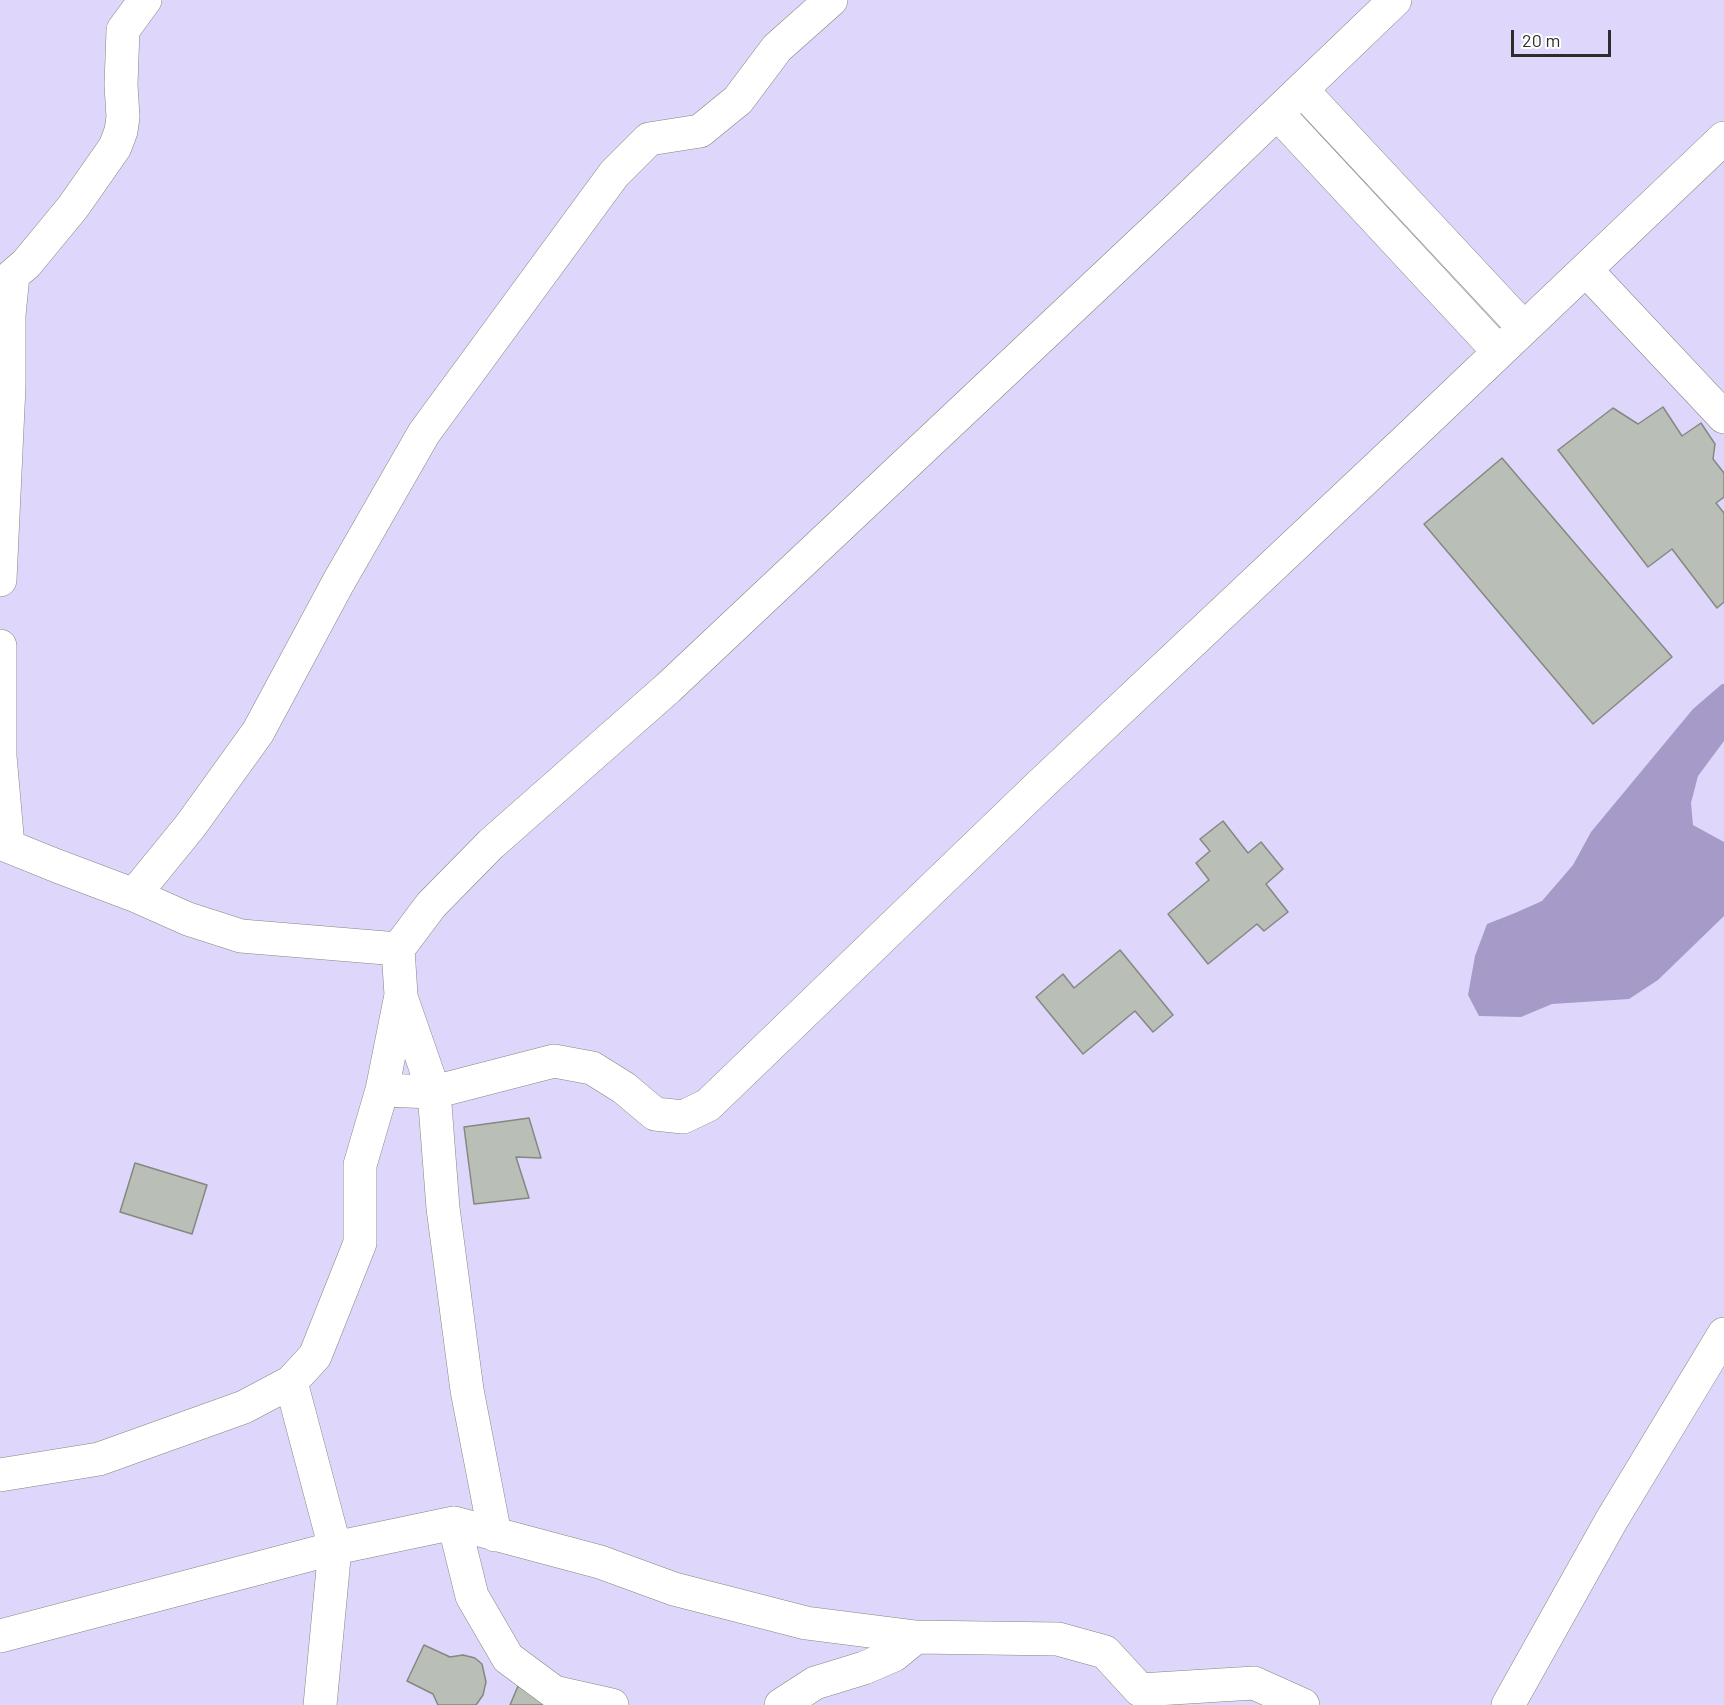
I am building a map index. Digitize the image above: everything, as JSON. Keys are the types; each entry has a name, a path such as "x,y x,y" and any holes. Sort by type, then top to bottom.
{"lane":[{"path":"0,580 9,386 9,315 13,275 26,264 73,207 115,147 123,117 118,15 145,0"},
{"path":"134,895 191,825 258,732 338,583 424,434 615,174 649,139 700,130 738,100 777,48 831,0"},
{"path":"495,1535 467,1390 443,1208 434,1092 401,995 398,950 432,904 491,844 668,688 1395,0"},
{"path":"1302,90 1524,328"},
{"path":"1277,113 1499,352"},
{"path":"382,1090 434,1092 554,1061 592,1068 624,1088 655,1114 683,1117 708,1105 1039,786 1724,138"},
{"path":"1586,270 1724,417"},
{"path":"0,646 0,756 4,844 134,895 188,919 241,936 398,950"},
{"path":"0,1475 99,1459 244,1407 291,1382 315,1356 360,1244 360,1165 382,1090 401,995"},
{"path":"1508,1705 1611,1521 1724,1334"},
{"path":"291,1382 336,1548 320,1705"},
{"path":"454,1523 472,1596 508,1658 554,1692 612,1705"},
{"path":"0,1636 336,1548 454,1523 600,1562 674,1589 807,1623 916,1637 1058,1639 1105,1652 1140,1690 1254,1683 1303,1705"},
{"path":"781,1705 815,1683 864,1668 894,1655 916,1637"}],"shaded area":[{"path":"0,0 1724,0 1724,1705 0,1705"},
{"path":"1724,684 1724,741 1698,776 1691,803 1693,825 1724,842 1724,916 1658,980 1629,999 1552,1004 1521,1017 1479,1016 1468,995 1475,956 1487,924 1542,901 1573,865 1591,832 1693,709"}],"building":[{"path":"1663,407 1682,436 1701,423 1715,444 1713,459 1724,473 1724,497 1716,503 1724,513 1724,602 1717,608 1672,549 1648,567 1558,450 1613,408 1638,424"},
{"path":"1502,458 1672,657 1593,724 1424,524"},
{"path":"1223,821 1248,853 1261,842 1283,869 1266,884 1288,912 1264,931 1257,924 1208,964 1168,914 1209,880 1196,863 1210,851 1200,839"},
{"path":"1120,950 1173,1015 1153,1032 1135,1011 1083,1054 1036,997 1063,974 1074,988"},
{"path":"529,1118 541,1158 516,1157 529,1198 474,1204 464,1127"},
{"path":"135,1163 207,1185 192,1234 120,1212"},
{"path":"424,1645 450,1657 463,1655 475,1658 482,1664 486,1682 483,1695 476,1705 438,1705 433,1694 407,1681"},
{"path":"518,1686 559,1705 510,1705"}]}
